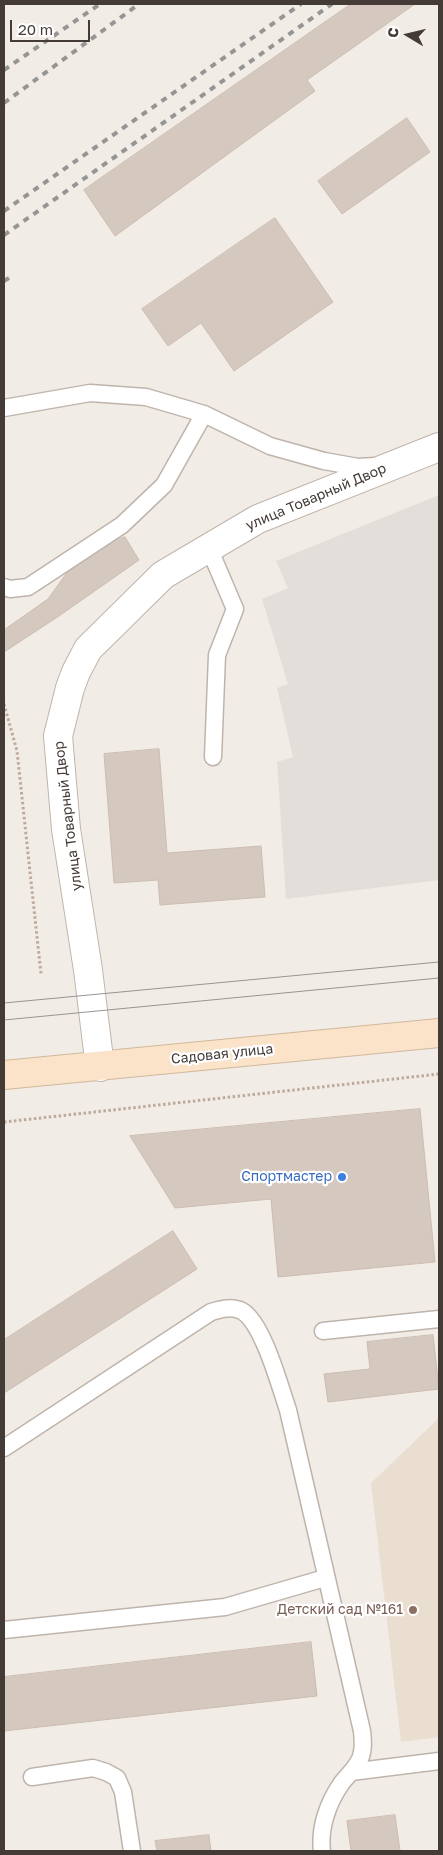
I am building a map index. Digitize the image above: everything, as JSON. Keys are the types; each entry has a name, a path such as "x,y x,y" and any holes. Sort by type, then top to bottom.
{"main road":[{"name":"Садовая улица","path":"4,1075 439,1033"}],"street":[{"name":"улица Товарный Двор","path":"100,1067 88,970 66,829 58,736 70,688 88,650 163,575 258,519 439,447"}],"lane":[{"path":"4,408 90,393 146,397 204,414 270,446 324,461 358,467 395,464"},
{"path":"4,587 10,590 28,587 122,524 164,485 204,414"},
{"path":"210,548 234,609 217,656 213,757"},
{"path":"4,1448 211,1312 222,1308 242,1311 254,1323 271,1360 288,1410 325,1578 362,1731 363,1744 360,1758 340,1785 328,1807 321,1841 322,1851"},
{"path":"323,1331 439,1318"},
{"path":"4,1630 225,1607 325,1578"},
{"path":"351,1772 439,1761"},
{"path":"32,1777 94,1768 117,1778 123,1792 132,1851"}],"path":[{"path":"4,704 17,751 41,974"},
{"path":"4,1122 439,1074"}],"shaded area":[{"path":"439,495 439,880 286,899 277,762 293,757 277,688 288,684 262,599 288,588 276,561"},
{"name":"Детский сад №161","path":"439,1418 439,1737 401,1742 371,1483"}],"building":[{"path":"351,4 415,4 307,80 315,91 115,236 84,190"},
{"path":"407,118 430,152 342,214 318,181"},
{"path":"275,218 333,302 234,371 201,323 168,346 142,309"},
{"path":"125,537 139,560 4,652 4,630 48,599 71,567 95,549"},
{"path":"159,749 167,853 261,846 265,897 160,905 158,880 114,883 104,754"},
{"path":"420,1109 435,1262 278,1277 271,1199 175,1208 130,1136"},
{"path":"173,1231 197,1269 4,1393 4,1340"},
{"path":"433,1335 439,1389 328,1402 324,1374 370,1369 367,1342"},
{"path":"311,1642 317,1696 4,1731 4,1677"},
{"path":"395,1815 400,1851 351,1851 347,1821"},
{"path":"209,1835 211,1851 157,1851 155,1841"}],"tram line":[{"path":"4,1003 439,962"},
{"path":"4,1020 439,978"}],"railway":[{"path":"4,70 100,4"},
{"path":"4,103 139,4"},
{"path":"4,211 301,4"},
{"path":"4,235 332,4"},
{"path":"4,281 9,278"}],"place":[{"name":"Спортмастер","path":"342,1177"},
{"name":"Детский сад №161","path":"413,1610"}]}
